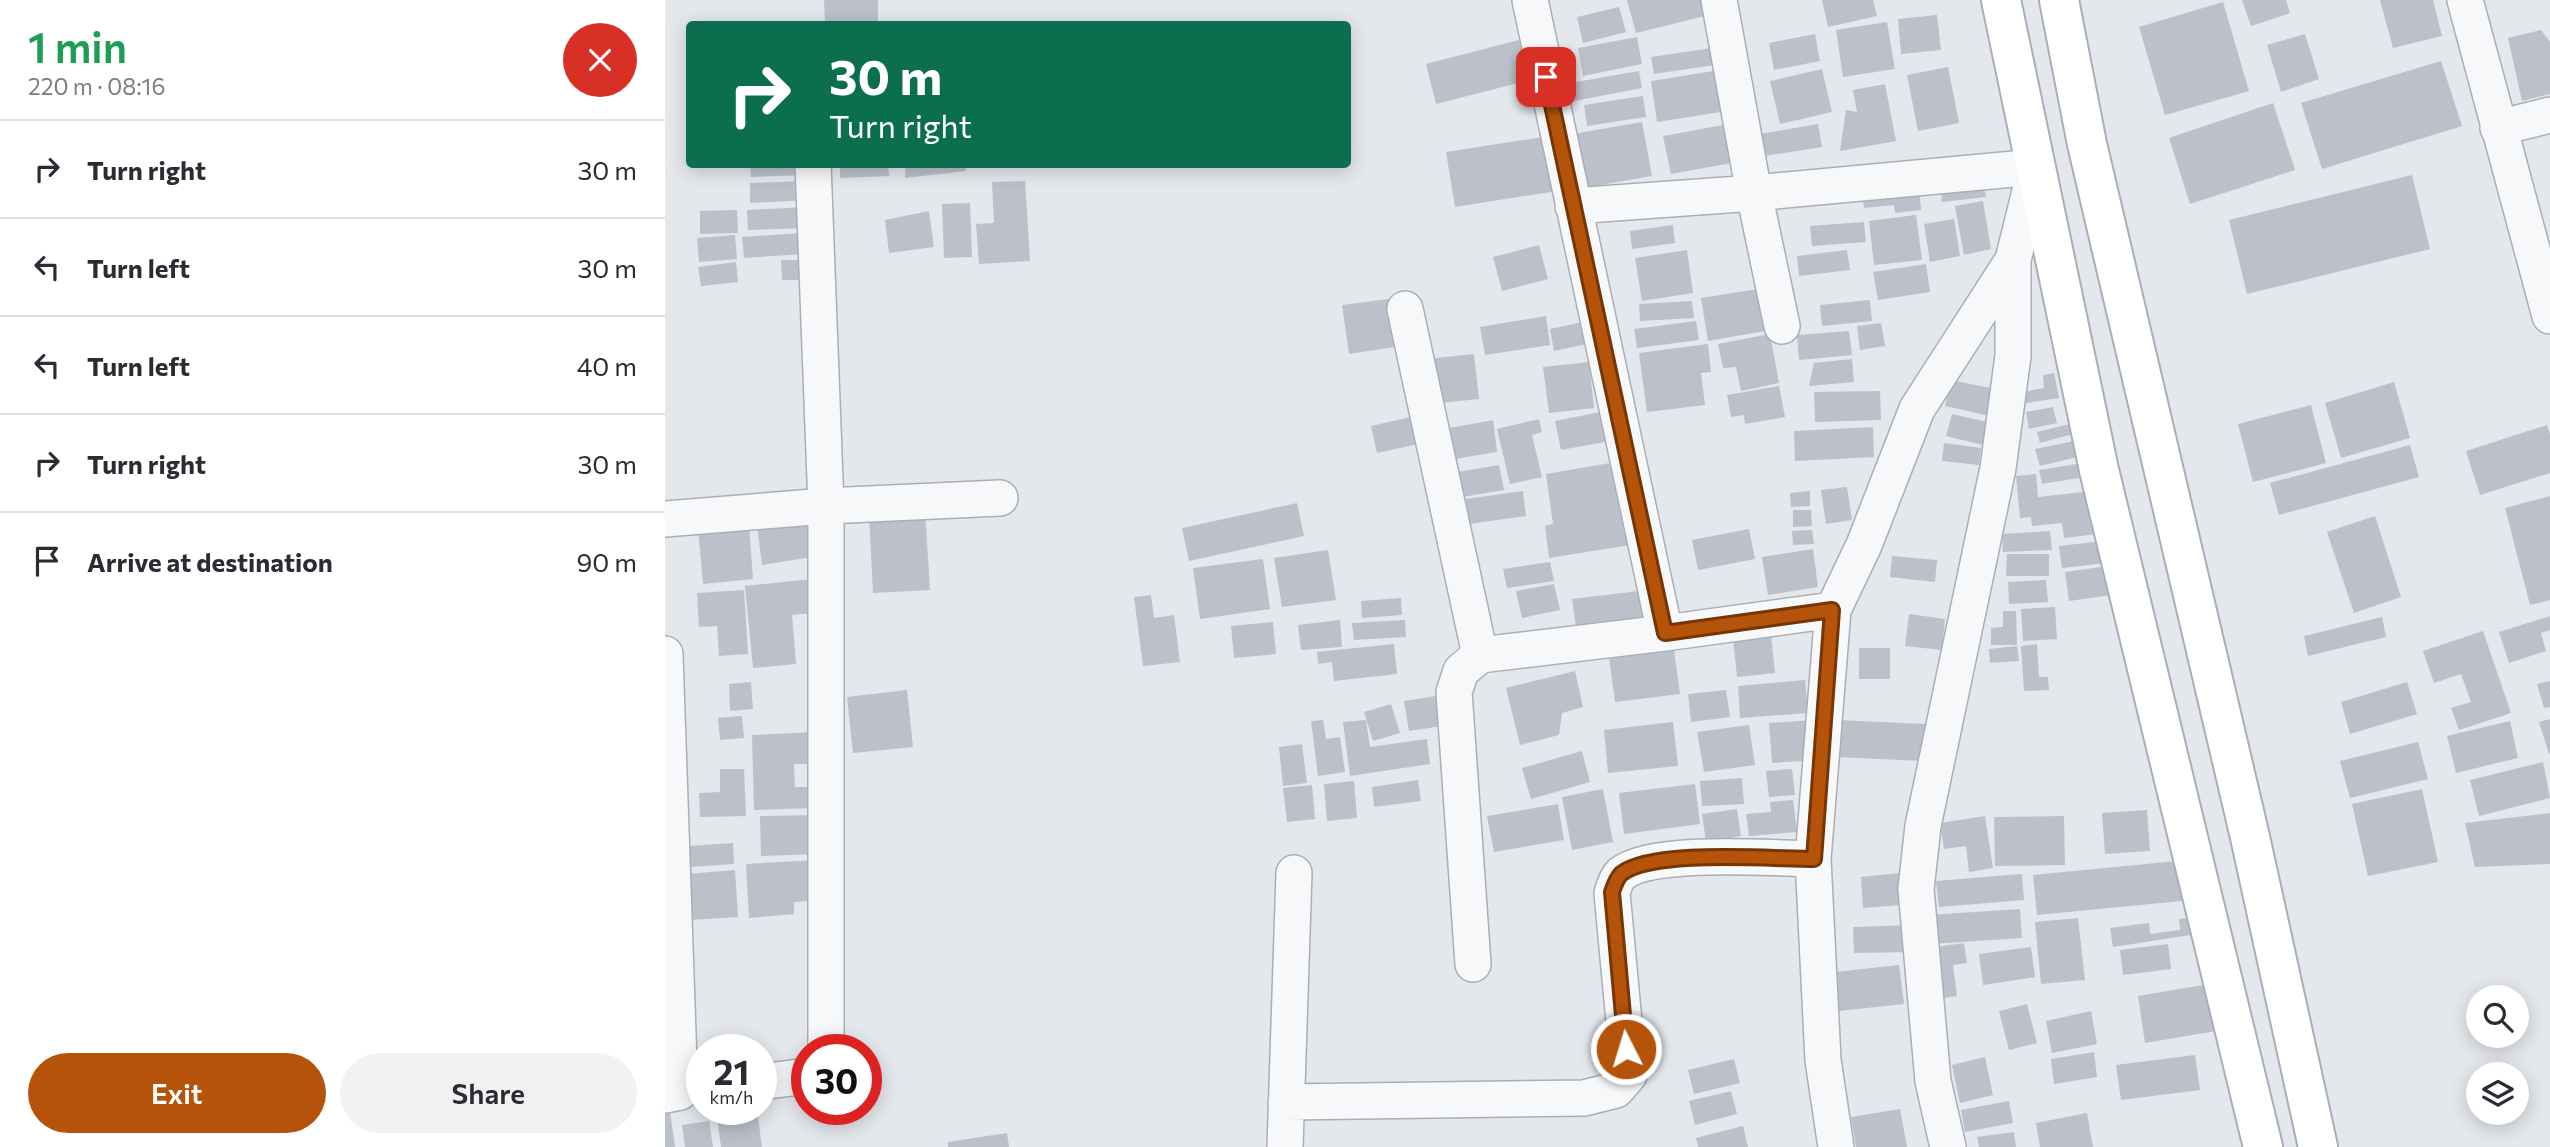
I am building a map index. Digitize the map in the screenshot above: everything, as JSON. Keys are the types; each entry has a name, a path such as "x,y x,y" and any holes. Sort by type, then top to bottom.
{"main road":[{"path":"2001,0 2099,470 2263,1147"},
{"path":"2059,0 2087,144 2250,837 2318,1147"}],"street":[{"path":"1530,0 1665,633"},
{"path":"1719,0 1754,193 1782,326"},
{"path":"2465,0 2550,316"},
{"path":"2498,128 2550,115"},
{"path":"1573,206 1754,193 2036,167 2013,260 2013,356 1998,468 1923,826 1916,889 1933,1081 1948,1147"},
{"path":"813,168 826,506 826,1034"},
{"path":"1836,1147 1823,1060 1814,859 1832,610 1864,545 1917,409 2013,260"},
{"path":"1405,309 1480,655"},
{"path":"665,519 826,506 1000,498"},
{"path":"1473,964 1454,692 1461,671 1480,655 1832,610"},
{"path":"665,654 682,1092"},
{"path":"1286,1102 1584,1098 1616,1090 1629,1075 1612,892 1619,875 1639,863 1667,858 1814,859"},
{"path":"1285,1147 1294,873"}],"building":[{"path":"824,0 878,0 878,21 825,21"},
{"path":"1627,0 1709,0 1713,14 1636,33"},
{"path":"1822,0 1873,0 1877,16 1828,27"},
{"path":"2242,0 2286,0 2290,13 2251,26"},
{"path":"2380,0 2433,0 2442,36 2393,48"},
{"path":"2223,2 2249,91 2165,115 2139,27"},
{"path":"1619,7 1626,32 1583,43 1577,17"},
{"path":"1937,15 1941,50 1901,54 1898,19"},
{"path":"1887,22 1895,69 1843,77 1836,30"},
{"path":"2541,30 2550,42 2550,94 2522,101 2508,38"},
{"path":"1815,34 1820,61 1774,70 1769,43"},
{"path":"2305,34 2319,79 2281,92 2267,45"},
{"path":"1637,37 1642,64 1583,76 1578,48"},
{"path":"1519,40 1530,80 1436,104 1426,64"},
{"path":"1719,47 1721,64 1654,74 1651,57"},
{"path":"2441,61 2462,126 2322,169 2301,103"},
{"path":"1948,67 1959,123 1918,131 1907,75"},
{"path":"1822,69 1832,112 1780,124 1770,81"},
{"path":"1720,70 1727,111 1657,122 1651,81"},
{"path":"1639,71 1642,88 1574,101 1576,82"},
{"path":"1885,84 1896,141 1840,151 1846,110 1857,112 1853,90"},
{"path":"1643,96 1646,117 1587,126 1584,105"},
{"path":"2273,103 2295,170 2190,204 2169,138"},
{"path":"1642,122 1652,176 1583,188 1573,134"},
{"path":"1729,124 1737,162 1671,174 1663,136"},
{"path":"1818,124 1822,147 1758,157 1754,135"},
{"path":"1549,136 1557,191 1455,207 1446,152"},
{"path":"750,168 805,168 806,175 751,177"},
{"path":"840,168 888,168 889,176 840,178"},
{"path":"906,168 966,168 966,171 905,178"},
{"path":"2412,175 2430,249 2247,294 2229,220"},
{"path":"1983,180 1986,197 1942,202 1940,185"},
{"path":"809,181 809,200 750,203 750,183"},
{"path":"1025,181 1030,261 979,264 976,224 994,223 992,182"},
{"path":"1919,187 1921,210 1895,213 1894,205 1864,208 1862,194"},
{"path":"1983,201 1991,249 1964,255 1955,206"},
{"path":"970,203 972,257 944,258 942,204"},
{"path":"806,207 807,228 748,230 747,210"},
{"path":"737,210 738,233 700,234 700,211"},
{"path":"929,211 934,247 889,253 885,220"},
{"path":"1916,215 1922,260 1874,265 1869,221"},
{"path":"1954,219 1960,256 1930,262 1924,224"},
{"path":"1864,222 1866,242 1812,246 1810,226"},
{"path":"1673,225 1675,243 1632,249 1630,231"},
{"path":"801,233 803,254 744,258 742,237"},
{"path":"735,235 737,259 699,262 697,238"},
{"path":"1539,245 1548,279 1502,291 1493,257"},
{"path":"1687,250 1693,293 1642,301 1635,258"},
{"path":"1847,250 1850,270 1799,276 1797,256"},
{"path":"781,260 802,260 802,280 782,280"},
{"path":"736,262 738,282 701,286 698,267"},
{"path":"1926,264 1930,292 1878,300 1873,272"},
{"path":"1758,289 1765,331 1708,341 1701,298"},
{"path":"1389,299 1395,347 1349,354 1342,305"},
{"path":"1870,300 1872,321 1822,326 1820,305"},
{"path":"1692,301 1694,318 1640,321 1639,304"},
{"path":"1546,316 1550,345 1485,355 1480,327"},
{"path":"1696,321 1699,340 1637,348 1634,329"},
{"path":"1583,322 1587,344 1554,351 1550,329"},
{"path":"1881,323 1885,346 1860,350 1857,326"},
{"path":"1849,331 1852,355 1799,360 1797,335"},
{"path":"1770,334 1779,383 1741,391 1736,367 1723,368 1718,344"},
{"path":"1708,344 1711,372 1701,373 1705,405 1647,412 1639,353"},
{"path":"1474,354 1479,399 1430,404 1426,359"},
{"path":"1852,359 1854,382 1809,386 1814,363"},
{"path":"1589,362 1594,408 1549,413 1543,367"},
{"path":"2054,373 2059,398 2026,403 2023,392 2044,388 2043,375"},
{"path":"1951,380 2000,390 1994,417 1945,406"},
{"path":"2394,382 2410,438 2341,458 2325,403"},
{"path":"1779,386 1785,417 1745,424 1744,415 1731,417 1727,395"},
{"path":"1880,391 1881,420 1815,422 1814,392"},
{"path":"2311,405 2326,463 2253,482 2238,424"},
{"path":"2053,407 2057,423 2029,429 2026,412"},
{"path":"1605,411 1610,441 1561,450 1555,421"},
{"path":"1952,414 1992,423 1987,446 1946,436"},
{"path":"1411,417 1418,444 1377,453 1371,426"},
{"path":"1539,419 1542,432 1532,435 1542,477 1510,484 1497,429"},
{"path":"1493,420 1497,452 1455,459 1450,428"},
{"path":"2070,424 2073,434 2040,443 2037,432"},
{"path":"2547,425 2550,434 2550,473 2480,495 2466,451"},
{"path":"1873,427 1874,457 1795,461 1794,431"},
{"path":"2079,440 2082,456 2040,466 2035,449"},
{"path":"1944,443 1981,448 1979,465 1942,461"},
{"path":"2410,445 2419,477 2279,515 2270,483"},
{"path":"1616,462 1630,545 1549,558 1545,526 1553,524 1546,474"},
{"path":"2077,464 2079,478 2042,484 2039,470"},
{"path":"1499,465 1504,490 1462,497 1458,472"},
{"path":"2036,474 2038,497 2102,490 2106,533 2064,538 2062,523 2032,526 2031,517 2020,518 2016,476"},
{"path":"1847,487 1852,520 1826,524 1821,490"},
{"path":"1523,491 1526,516 1469,524 1466,499"},
{"path":"1810,491 1810,506 1791,507 1790,493"},
{"path":"2550,496 2550,600 2530,605 2505,508"},
{"path":"1297,503 1304,536 1189,561 1182,528"},
{"path":"925,510 930,590 873,593 869,514"},
{"path":"1793,510 1811,510 1812,526 1793,527"},
{"path":"2375,516 2401,597 2354,613 2327,532"},
{"path":"807,518 812,557 762,565 757,525"},
{"path":"749,524 753,579 703,584 698,528"},
{"path":"1749,529 1755,559 1698,570 1692,540"},
{"path":"1812,530 1814,544 1793,545 1792,531"},
{"path":"2050,531 2052,550 2003,552 2002,534"},
{"path":"2112,540 2115,562 2062,568 2059,546"},
{"path":"1813,549 1818,587 1768,595 1762,557"},
{"path":"1328,550 1336,600 1282,607 1274,558"},
{"path":"2007,554 2049,554 2049,576 2006,576"},
{"path":"1892,556 1937,560 1935,582 1890,577"},
{"path":"1263,559 1270,609 1200,619 1193,568"},
{"path":"1550,562 1554,581 1507,588 1503,569"},
{"path":"2115,565 2119,594 2069,601 2065,572"},
{"path":"812,579 815,613 792,615 796,664 753,668 745,586"},
{"path":"2046,580 2048,602 2009,604 2008,582"},
{"path":"1554,584 1560,610 1522,618 1516,591"},
{"path":"744,590 748,654 719,656 717,626 699,627 697,593"},
{"path":"1639,591 1643,626 1577,634 1572,599"},
{"path":"1151,595 1154,618 1174,615 1180,662 1143,666 1134,597"},
{"path":"1401,598 1402,615 1362,618 1361,601"},
{"path":"2055,607 2057,639 2023,641 2021,609"},
{"path":"2003,611 2016,611 2017,645 1991,645 1991,628 2003,627"},
{"path":"1909,614 1945,619 1942,650 1905,646"},
{"path":"2550,616 2550,630 2541,633 2546,651 2509,663 2499,632"},
{"path":"2382,617 2386,637 2308,656 2304,636"},
{"path":"1340,620 1342,647 1301,650 1298,625"},
{"path":"1405,620 1406,637 1354,640 1352,623"},
{"path":"1273,622 1276,654 1234,658 1231,626"},
{"path":"2483,631 2511,713 2459,730 2451,708 2471,702 2461,674 2434,683 2423,651"},
{"path":"1771,635 1775,673 1737,677 1733,639"},
{"path":"1394,644 1397,674 1334,681 1332,662 1318,664 1317,652"},
{"path":"2037,644 2039,677 2048,677 2049,690 2024,691 2021,646"},
{"path":"2017,646 2019,661 1990,663 1989,649"},
{"path":"1859,648 1890,648 1890,679 1859,679"},
{"path":"1674,650 1680,694 1615,702 1609,657"},
{"path":"1575,671 1583,707 1562,713 1559,735 1520,745 1506,688"},
{"path":"1805,680 1808,713 1740,718 1738,686"},
{"path":"2550,681 2550,707 2544,708 2537,684"},
{"path":"751,682 753,709 730,711 729,684"},
{"path":"2407,682 2417,714 2350,734 2341,702"},
{"path":"907,690 913,747 853,753 847,697"},
{"path":"1726,690 1730,717 1691,722 1688,694"},
{"path":"1436,696 1442,726 1409,731 1404,701"},
{"path":"1391,704 1400,733 1373,741 1364,712"},
{"path":"742,716 744,738 720,740 718,718"},
{"path":"2550,719 2550,754 2549,754 2539,722"},
{"path":"1323,720 1326,739 1340,737 1345,772 1318,776 1311,721"},
{"path":"1366,720 1370,747 1427,739 1430,764 1350,776 1343,722"},
{"path":"1814,720 1817,760 1772,763 1769,723"},
{"path":"1838,720 1925,724 1923,761 1836,757"},
{"path":"2510,721 2518,758 2456,773 2447,736"},
{"path":"1673,722 1678,766 1608,773 1604,730"},
{"path":"1749,725 1755,765 1704,772 1697,732"},
{"path":"815,732 816,764 794,764 795,787 812,787 813,808 754,810 752,735"},
{"path":"2418,742 2428,779 2350,798 2340,761"},
{"path":"1302,744 1307,783 1283,786 1279,747"},
{"path":"1582,751 1590,782 1531,799 1522,768"},
{"path":"2543,762 2550,798 2479,816 2470,780"},
{"path":"720,769 744,769 746,816 700,817 699,793 720,792"},
{"path":"1792,769 1795,795 1769,797 1766,771"},
{"path":"1742,778 1744,804 1702,806 1700,781"},
{"path":"1418,780 1421,801 1374,807 1372,787"},
{"path":"1354,781 1357,818 1327,821 1324,784"},
{"path":"1695,784 1700,824 1624,834 1619,793"},
{"path":"1312,785 1315,819 1287,822 1283,788"},
{"path":"1603,789 1613,842 1572,850 1562,797"},
{"path":"2422,789 2438,862 2368,876 2352,804"},
{"path":"1793,800 1797,832 1749,836 1746,814 1771,812 1770,802"},
{"path":"1558,804 1564,840 1494,852 1487,816"},
{"path":"1737,809 1741,836 1706,842 1702,814"},
{"path":"2147,810 2150,851 2105,854 2102,813"},
{"path":"2550,813 2550,864 2475,867 2465,823"},
{"path":"816,815 817,854 761,856 760,816"},
{"path":"1985,816 1993,868 1969,872 1966,846 1944,849 1940,823"},
{"path":"2064,816 2065,865 1995,866 1994,817"},
{"path":"733,843 734,864 690,867 689,846"},
{"path":"817,860 819,900 794,902 794,914 749,918 746,864"},
{"path":"2187,860 2192,900 2037,915 2033,875"},
{"path":"735,870 738,917 689,920 686,874"},
{"path":"1899,873 1902,905 1863,908 1861,877"},
{"path":"2022,874 2024,900 1939,907 1936,881"},
{"path":"2020,909 2022,938 1931,944 1929,915"},
{"path":"2078,918 2085,980 2041,984 2035,922"},
{"path":"2188,918 2190,935 2113,947 2110,928 2149,923 2150,934 2180,930 2179,919"},
{"path":"1911,925 1912,952 1854,953 1853,927"},
{"path":"1964,943 1967,963 1953,965 1957,996 1936,999 1928,948"},
{"path":"2168,944 2171,969 2123,975 2120,950"},
{"path":"2031,947 2035,977 1983,985 1979,954"},
{"path":"1899,965 1904,1004 1839,1011 1835,972"},
{"path":"2215,983 2222,1030 2145,1043 2138,996"},
{"path":"2027,1004 2037,1043 2009,1050 1999,1011"},
{"path":"2091,1011 2097,1044 2052,1053 2046,1021"},
{"path":"2094,1052 2097,1077 2054,1084 2051,1059"},
{"path":"2195,1055 2200,1090 2121,1100 2116,1065"},
{"path":"1985,1057 1993,1095 1960,1103 1952,1065"},
{"path":"1734,1059 1740,1083 1694,1094 1688,1070"},
{"path":"1731,1091 1737,1114 1695,1125 1689,1101"},
{"path":"2009,1101 2013,1123 1965,1132 1961,1110"},
{"path":"669,1104 675,1147 665,1147 665,1105"},
{"path":"1900,1109 1907,1147 1856,1147 1851,1117"},
{"path":"2087,1113 2093,1147 2040,1147 2036,1123"},
{"path":"682,1125 710,1125 713,1147 685,1147"},
{"path":"718,1125 759,1125 762,1147 721,1147"},
{"path":"1743,1126 1748,1147 1698,1147 1696,1138"},
{"path":"2014,1132 2016,1147 1979,1147 1977,1137"},
{"path":"1007,1133 1009,1147 948,1147 948,1142"}],"route":[{"path":"1546,77 1665,633 1832,610 1814,859 1667,858 1639,863 1619,875 1612,892 1626,1049"}]}
